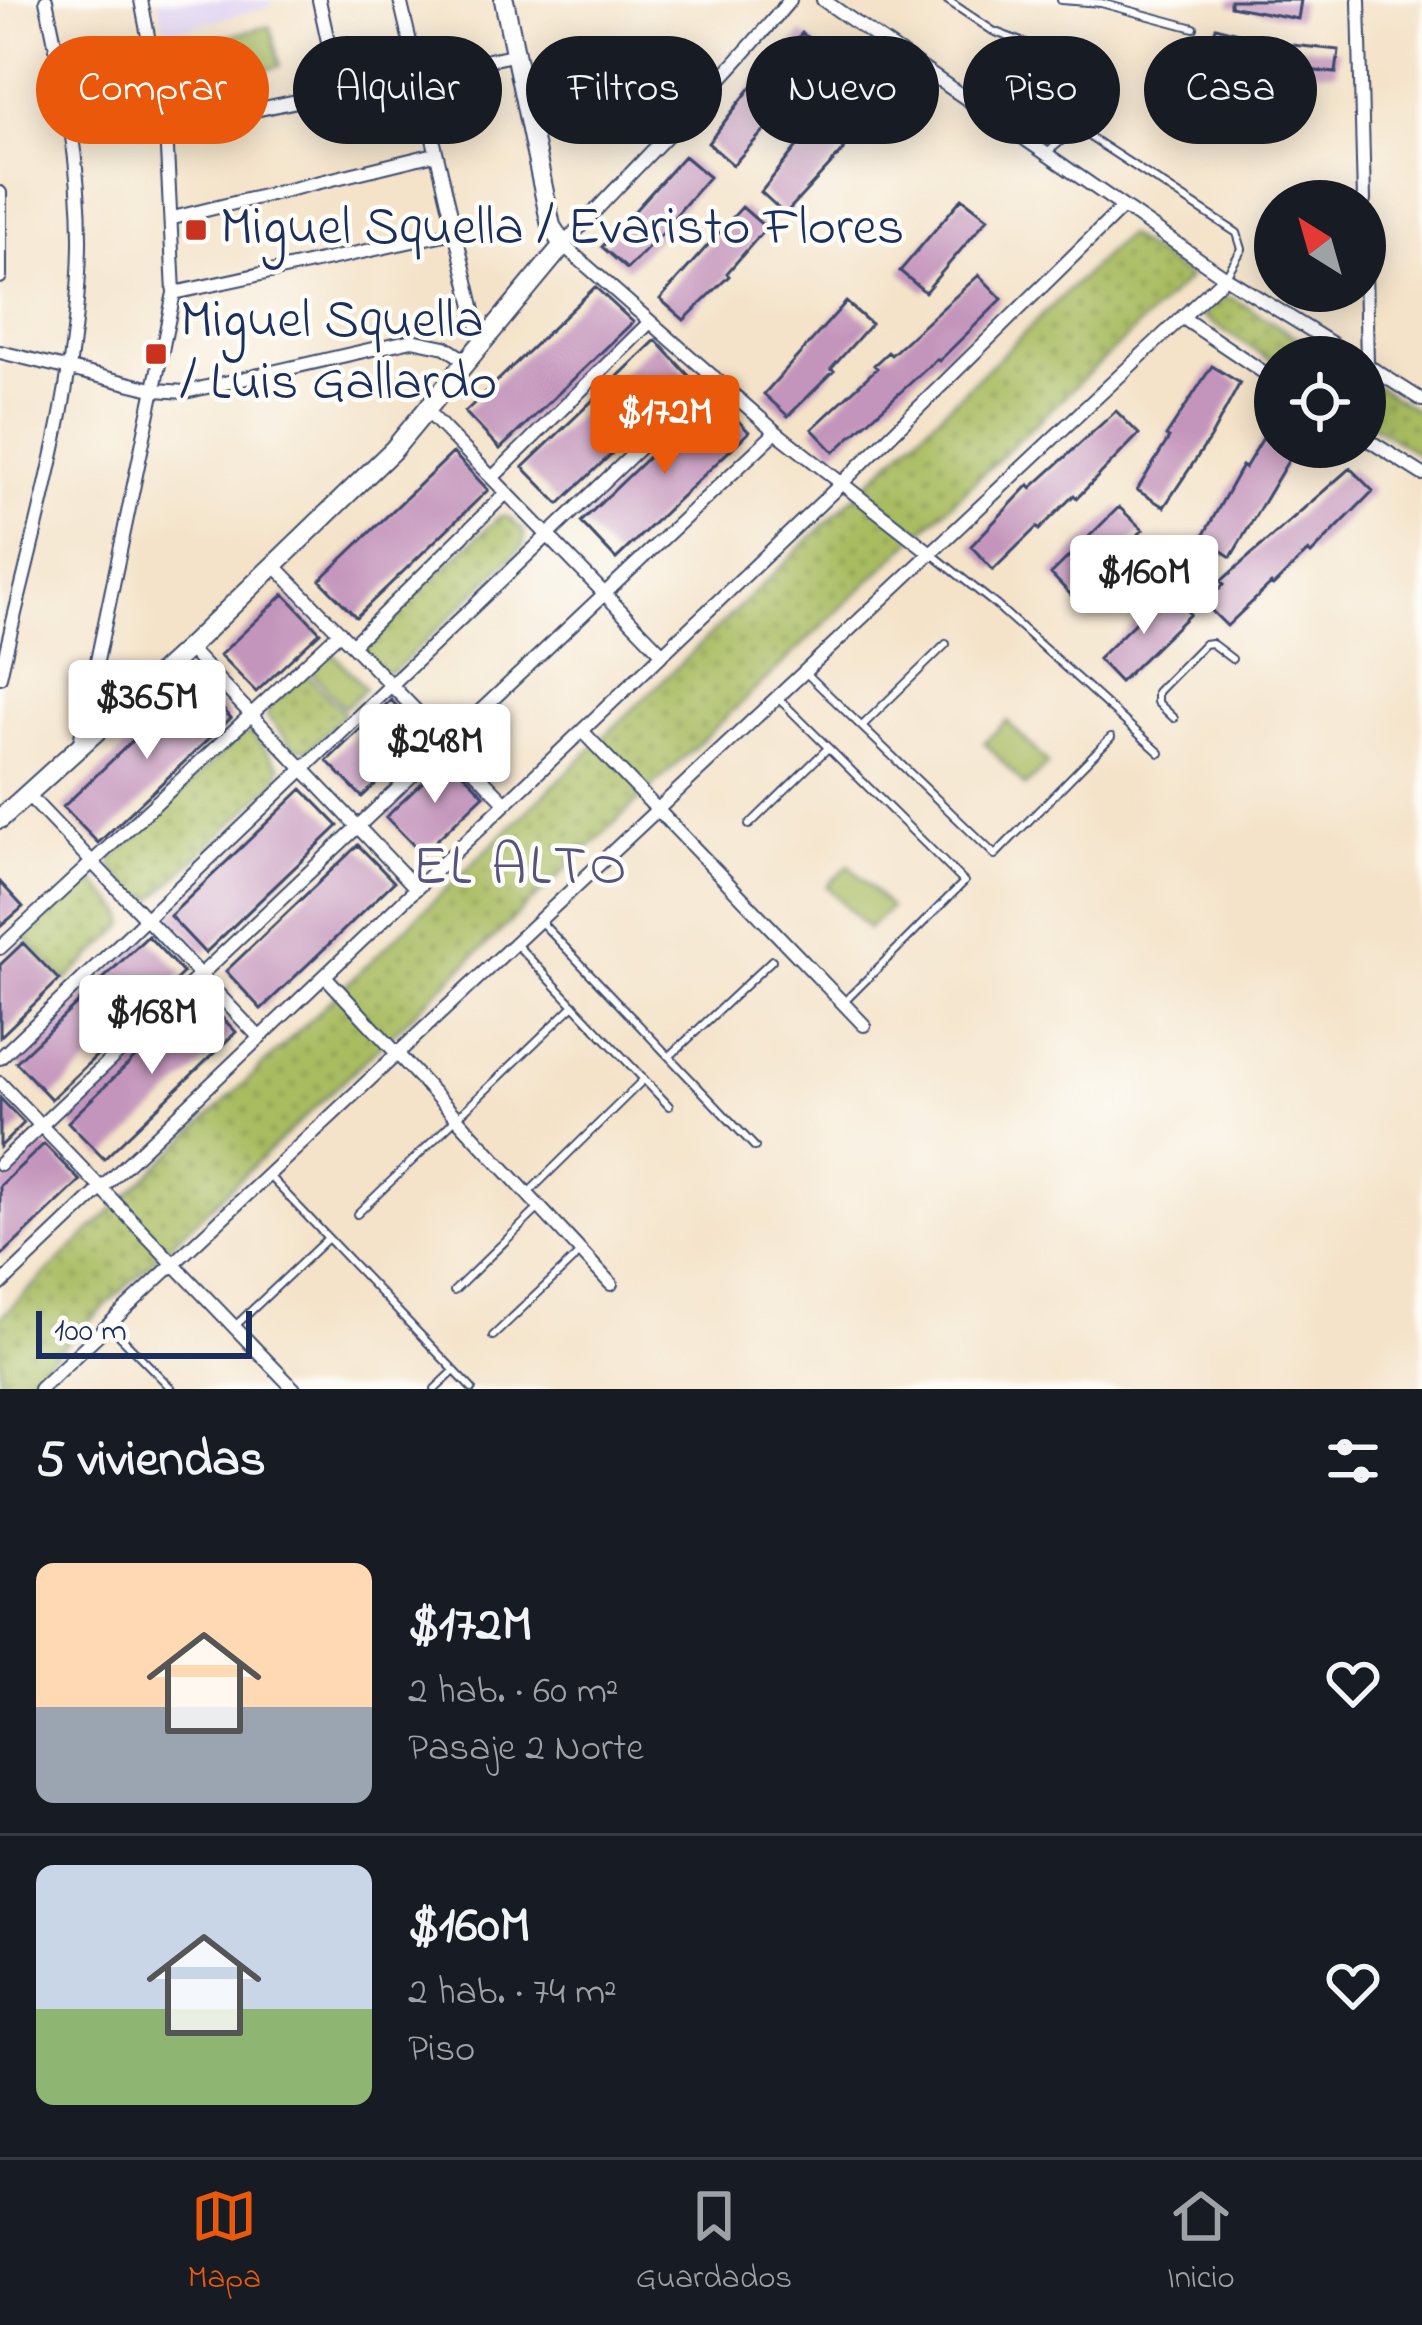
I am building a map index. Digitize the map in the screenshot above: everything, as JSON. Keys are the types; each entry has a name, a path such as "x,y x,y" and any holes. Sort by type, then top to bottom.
{"street":[{"path":"0,677 6,619 69,368 80,244 76,161 46,0"},
{"path":"141,0 148,36"},
{"path":"319,0 327,36"},
{"path":"400,0 408,36"},
{"path":"504,0 551,226 562,245 776,432 932,554"},
{"path":"0,819 188,648 427,411 562,245 699,106 790,0"},
{"path":"823,0 1225,278 1320,336"},
{"path":"1360,0 1364,180"},
{"path":"502,57 517,54"},
{"path":"79,748 174,293 167,144"},
{"path":"433,144 481,340"},
{"path":"172,218 435,154"},
{"path":"0,193 0,277"},
{"path":"0,1285 841,484 1122,208"},
{"path":"174,293 454,232"},
{"path":"40,1389 1225,278"},
{"path":"1183,318 1254,366"},
{"path":"492,478 650,322"},
{"path":"0,352 156,390 185,392 412,340 445,347 465,360"},
{"path":"0,1058 714,377"},
{"path":"1386,377 1422,400"},
{"path":"427,411 663,654"},
{"path":"0,1164 776,432"},
{"path":"1386,451 1422,474"},
{"path":"352,645 506,493"},
{"path":"274,565 506,803"},
{"path":"0,948 340,632"},
{"path":"188,648 416,888"},
{"path":"582,731 864,1025"},
{"path":"28,795 260,1038"},
{"path":"325,976 611,1284"},
{"path":"0,1083 294,1389"}],"lane":[{"path":"946,0 1004,36"},
{"path":"1061,0 1101,3 1194,28"},
{"path":"1045,154 1072,132 1082,132 1238,233 1242,249 1225,278"},
{"path":"932,554 996,605 1160,753"},
{"path":"1174,718 1157,702 1157,692 1204,644 1210,643 1232,659"},
{"path":"863,726 946,644"},
{"path":"806,673 995,856 1112,737"},
{"path":"778,699 964,882 843,1003"},
{"path":"749,825 828,748"},
{"path":"540,921 754,1147"},
{"path":"516,944 669,1106"},
{"path":"669,1057 772,960"},
{"path":"357,1214 574,1005"},
{"path":"527,1194 644,1079"},
{"path":"268,1176 472,1389"},
{"path":"454,1291 540,1208"},
{"path":"234,1328 328,1238"},
{"path":"493,1336 581,1252"},
{"path":"110,1324 172,1389"},
{"path":"435,1389 454,1370"}],"shaded area":[{"path":"157,0 270,0 272,6 166,33"}],"green space":[{"path":"270,26 280,66 269,69 269,36 229,36"},
{"path":"1126,235 1189,278 18,1389 0,1389 0,1318"},
{"path":"1223,297 1234,299 1295,336 1254,336 1254,349 1202,316"},
{"path":"1386,392 1422,414 1422,457 1386,434"},
{"path":"500,516 508,517 524,532 524,545 394,671 385,673 364,652 364,642"},
{"path":"330,650 365,688 344,708 309,669"},
{"path":"306,674 344,714 309,749 294,748 267,716 269,707"},
{"path":"1007,721 1048,764 1025,786 984,742"},
{"path":"251,733 280,767 277,781 152,900 140,897 112,868 113,858 242,734"},
{"path":"849,865 890,908 868,929 827,886"},
{"path":"85,880 93,880 124,913 126,924 66,981 24,937"}],"building":[{"path":"1230,0 1301,0 1298,19 1230,6"},
{"path":"1216,27 1248,36 1214,36"},
{"path":"1317,48 1339,50 1336,73 1317,71"},
{"path":"746,94 746,144 752,144 733,165 709,144 722,144 722,125"},
{"path":"799,144 848,144 785,214 761,192"},
{"path":"684,156 709,177 672,224 627,269 602,247"},
{"path":"962,198 988,218 925,292 900,271"},
{"path":"742,207 766,228 729,276 684,320 660,299"},
{"path":"979,275 1002,299 834,452 812,429 888,352 891,355"},
{"path":"595,287 633,322 500,449 465,412"},
{"path":"846,302 871,324 831,369 834,371 788,416 764,394"},
{"path":"656,340 691,378 559,504 523,467"},
{"path":"1212,366 1240,383 1164,507 1137,490"},
{"path":"713,395 749,432 616,559 581,522"},
{"path":"1116,411 1139,434 1077,498 1074,495 993,570 971,546 1029,485 1031,488"},
{"path":"453,453 488,490 356,617 320,580"},
{"path":"1254,453 1254,468 1284,468 1231,557 1202,538 1242,466"},
{"path":"1350,468 1373,491 1311,554 1308,551 1227,626 1204,603 1224,584 1221,581"},
{"path":"1119,507 1143,530 1074,598 1051,574"},
{"path":"1166,592 1190,614 1120,682 1098,659"},
{"path":"284,594 320,632 256,692 220,655"},
{"path":"196,680 231,718 98,843 63,807"},
{"path":"391,700 426,737 362,797 327,761"},
{"path":"448,758 484,795 422,854 386,817"},
{"path":"302,789 338,826 205,953 170,916"},
{"path":"358,845 394,882 261,1009 226,971"},
{"path":"0,882 23,907 0,927"},
{"path":"148,936 183,973 51,1099 16,1062"},
{"path":"23,943 59,980 0,1037 0,965"},
{"path":"200,995 236,1032 104,1159 68,1122"},
{"path":"0,1098 24,1123 0,1147"},
{"path":"44,1144 80,1181 0,1257 0,1186"}],"place":[{"name":"Miguel Squella / Evaristo Flores","path":"196,230"},
{"name":"Miguel Squella / Luis Gallardo","path":"156,354"}],"district":[{"name":"EL ALTO","path":"521,869"}]}
